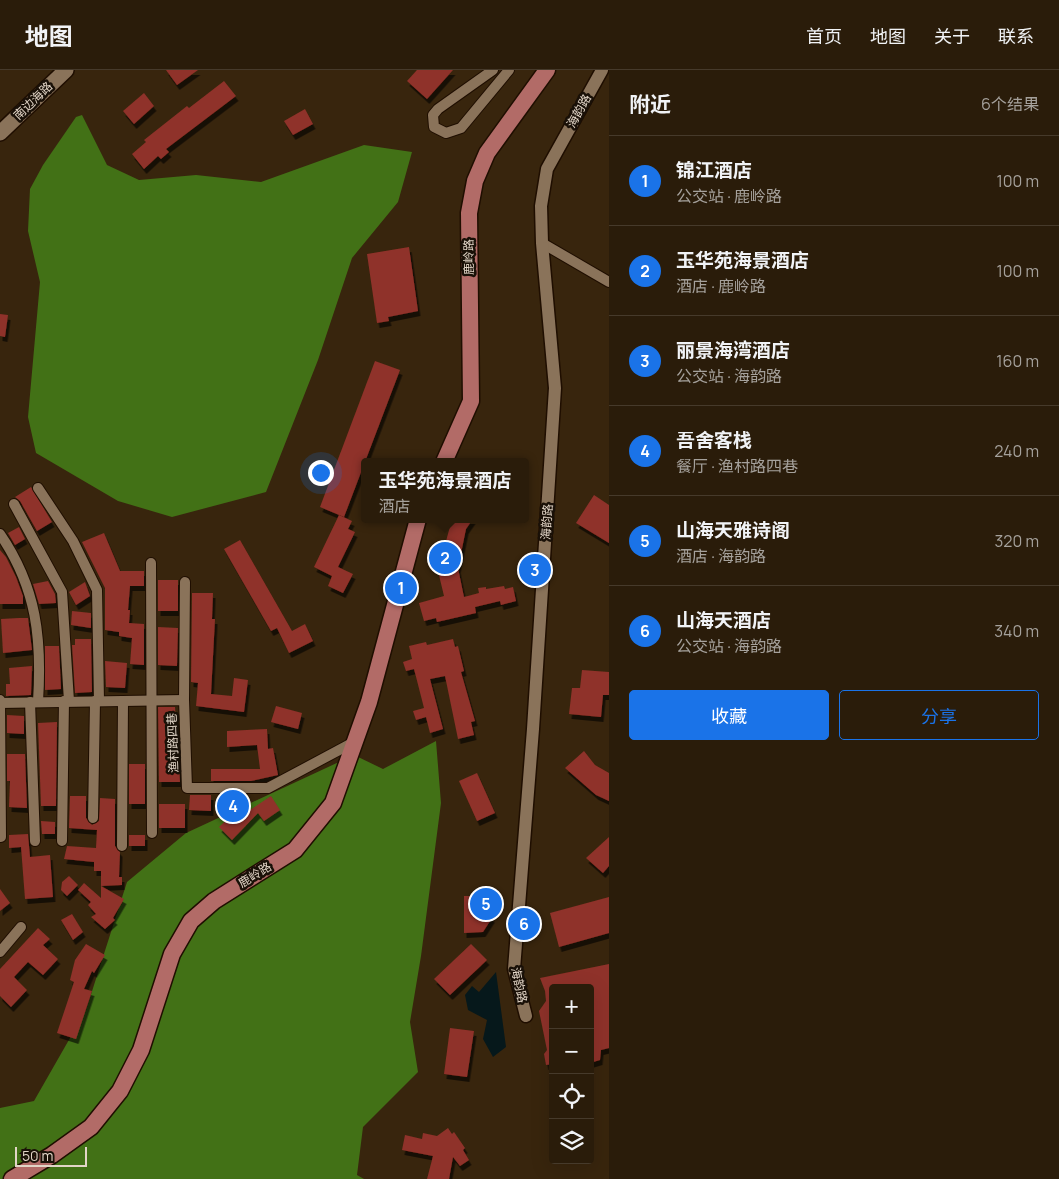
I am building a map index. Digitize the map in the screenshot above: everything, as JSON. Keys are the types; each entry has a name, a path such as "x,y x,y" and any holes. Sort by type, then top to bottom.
{"main road":[{"name":"南边海路","path":"0,133 66,70"},
{"name":"鹿岭路","path":"446,458 471,401 469,213 475,181 487,153 548,70"},
{"name":"鹿岭路","path":"12,1179 52,1155 91,1127 120,1091 141,1050 172,954 191,921 214,901 295,850 333,803 369,702 417,523"}],"street":[{"path":"493,70 438,109 433,115 434,127 446,134 461,128 509,70"},
{"name":"海韵路","path":"526,1016 514,969 534,720 556,388 542,243 541,206 548,169 602,70"},
{"path":"542,243 609,282"},
{"path":"38,488 73,541 97,590 97,701 93,818"},
{"path":"14,504 62,592 66,701 62,841"},
{"path":"0,534 23,572 31,600 41,659 34,702 36,841"},
{"path":"151,563 152,833"},
{"path":"184,700 185,582"},
{"path":"122,846 123,700"},
{"name":"渔村路四巷","path":"0,702 184,700 188,788 268,788 357,740"},
{"path":"0,702 1,837"},
{"path":"0,952 20,927"}],"green space":[{"path":"82,115 107,165 139,180 196,175 261,182 364,145 412,152 398,202 352,258 318,360 266,492 172,517 118,501 36,453 28,417 40,282 28,231 30,189 43,165 76,117"},
{"path":"436,741 441,803 421,956 410,1022 418,1072 363,1127 357,1175 364,1179 0,1179 0,1108 34,1101 86,1010 127,882 186,833 354,755 383,769"}],"shaded area":[{"path":"496,972 506,1047 493,1057 483,1039 487,1020 468,1010 465,995 472,986 479,992"}],"building":[{"path":"166,70 198,70 177,85"},
{"path":"417,70 453,70 427,99 407,81"},
{"path":"224,81 236,96 166,149 169,152 161,159 158,156 144,169 132,154 146,142 144,140 187,106 189,108"},
{"path":"144,93 154,106 134,124 123,111"},
{"path":"305,109 313,124 293,135 284,121"},
{"path":"409,247 418,311 388,317 389,321 377,323 367,254"},
{"path":"0,314 8,315 5,337 0,336"},
{"path":"375,361 400,370 366,458 361,458 361,472 344,517 320,507"},
{"path":"31,487 52,522 37,531 20,501 15,497"},
{"path":"594,495 609,505 609,543 576,523"},
{"path":"339,515 352,521 348,529 355,532 338,567 353,574 343,593 328,586 332,576 314,567"},
{"path":"451,523 470,523 466,529 458,568 464,597 479,593 478,588 486,587 486,589 504,586 505,589 513,587 516,601 501,605 500,601 475,607 476,613 437,622 436,618 424,621 419,603 444,596 438,571"},
{"path":"19,527 25,539 15,545 8,533"},
{"path":"104,533 120,571 144,571 144,586 130,586 128,610 130,610 129,623 144,624 144,665 130,664 132,638 119,636 119,632 105,630 105,588 82,542"},
{"path":"240,540 292,631 305,624 313,641 289,653 277,628 271,631 224,549"},
{"path":"0,550 6,557 16,577 23,596 23,604 0,604"},
{"path":"158,580 178,580 178,611 158,611"},
{"path":"48,581 55,594 56,603 39,604 33,584"},
{"path":"85,582 90,596 76,605 69,592"},
{"path":"192,593 213,593 212,619 215,619 211,694 232,696 234,678 248,680 244,712 196,706 198,683 191,682"},
{"path":"72,611 91,613 91,628 71,625"},
{"path":"28,618 32,650 3,653 1,619"},
{"path":"158,627 178,628 177,666 158,665"},
{"path":"75,639 91,639 92,692 75,693 72,645 75,645"},
{"path":"453,639 455,647 458,646 464,671 461,672 475,721 471,722 474,735 458,739 445,676 430,679 443,729 430,733 426,717 416,720 413,711 424,708 414,669 406,671 403,662 412,659 409,646 426,642 427,645"},
{"path":"45,646 59,646 61,689 45,690"},
{"path":"105,661 127,663 125,688 106,687"},
{"path":"32,666 31,695 6,696 6,684 10,684 9,668"},
{"path":"582,670 609,672 609,695 603,695 601,717 569,714 572,688 580,688"},
{"path":"276,706 302,713 298,729 271,722"},
{"path":"158,707 175,707 180,782 159,782"},
{"path":"7,715 24,716 24,734 7,733"},
{"path":"57,722 56,806 41,806 38,723"},
{"path":"267,729 268,749 273,748 278,775 251,781 211,781 211,769 260,769 257,745 227,747 227,731"},
{"path":"584,751 595,765 609,773 609,801 596,795 565,768"},
{"path":"7,754 25,754 27,808 9,807 10,781 7,781"},
{"path":"129,764 145,764 145,804 129,804"},
{"path":"477,773 495,813 477,821 459,781"},
{"path":"190,795 211,795 211,811 189,810"},
{"path":"70,796 86,796 86,818 92,825 99,821 100,798 115,799 115,846 120,852 119,877 122,877 122,885 101,886 101,871 94,871 94,862 64,859 67,846 96,848 97,830 69,828"},
{"path":"271,796 280,810 264,821 258,813 232,840 219,827 235,812 226,808 234,800 247,812"},
{"path":"159,804 185,804 185,828 159,828"},
{"path":"41,821 55,822 55,834 42,834"},
{"path":"28,834 30,857 50,855 53,897 25,899 21,847 9,848 9,835"},
{"path":"129,835 145,835 145,846 129,846"},
{"path":"609,837 609,866 603,873 586,858"},
{"path":"69,876 78,885 67,896 61,890 62,882"},
{"path":"84,883 101,898 101,886 124,899 113,918 115,920 105,929 91,917 96,914 88,905 91,902 78,890"},
{"path":"0,889 10,903 0,911"},
{"path":"464,896 483,896 492,918 483,932 464,933"},
{"path":"609,897 609,933 559,947 550,913"},
{"path":"72,914 83,932 73,940 61,920"},
{"path":"38,928 50,939 43,945 58,959 43,975 28,962 14,977 27,990 11,1007 0,996 0,969"},
{"path":"86,944 105,955 94,973 92,971 84,989 92,991 76,1039 57,1033 74,982 70,980 75,960"},
{"path":"471,944 487,960 450,995 434,979"},
{"path":"609,964 609,1048 601,1050 600,1060 594,1062 594,984 549,984 549,1065 546,1065 544,1054 547,1050 539,1011 546,1001 545,991 540,978"},
{"path":"450,1028 474,1031 467,1077 444,1074"},
{"path":"448,1128 452,1134 454,1132 465,1148 463,1150 469,1160 460,1166 453,1157 449,1179 427,1179 433,1156 402,1150 405,1135 422,1139 423,1133 437,1136"}],"place":[{"name":"玉华苑海景酒店","path":"445,558"},
{"name":"丽景海湾酒店","path":"535,570"},
{"name":"锦江酒店","path":"401,588"},
{"name":"吾舍客栈","path":"233,806"},
{"name":"山海天雅诗阁","path":"486,904"},
{"name":"山海天酒店","path":"524,924"}]}
